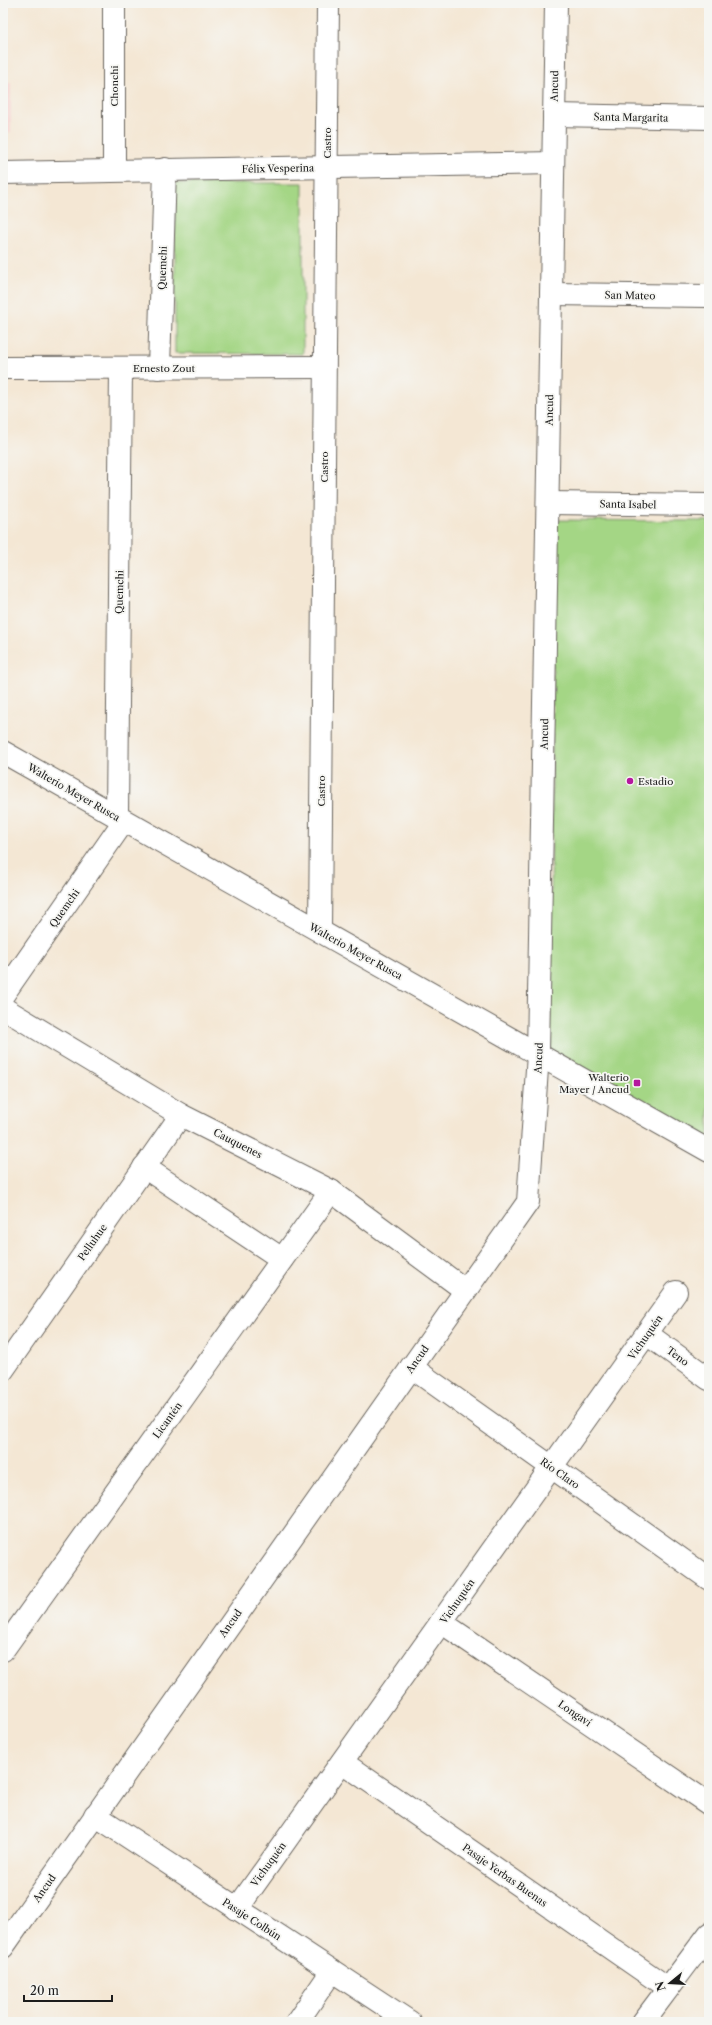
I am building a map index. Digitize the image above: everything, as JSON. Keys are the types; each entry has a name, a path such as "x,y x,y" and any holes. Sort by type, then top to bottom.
{"street":[{"name":"Chonchi","path":"114,3 114,170"},
{"name":"Castro","path":"320,931 328,3"},
{"name":"Ancud","path":"3,1947 528,1202 538,1054 556,3"},
{"name":"Santa Margarita","path":"554,115 709,118"},
{"name":"Félix Vesperina","path":"3,173 553,163"},
{"name":"Quemchi","path":"159,368 164,169"},
{"name":"San Mateo","path":"551,294 709,296"},
{"name":"Ernesto Zout","path":"3,368 324,367"},
{"name":"Quemchi","path":"3,995 121,819 121,368"},
{"name":"Santa Isabel","path":"548,503 709,505"},
{"name":"Walterio Meyer Rusca","path":"3,752 709,1151"},
{"name":"Cauquenes","path":"3,1008 181,1115 331,1191 465,1290"},
{"name":"Pelluhue","path":"3,1370 181,1115"},
{"path":"144,1167 282,1259"},
{"name":"Licantén","path":"3,1650 331,1191"},
{"name":"Vichuquén","path":"237,1909 676,1292"},
{"name":"Teno","path":"647,1334 709,1378"},
{"name":"Río Claro","path":"411,1367 709,1578"},
{"name":"Longaví","path":"441,1622 709,1804"},
{"name":"Pasaje Yerbas Buenas","path":"342,1762 668,1988"},
{"name":"Pasaje Colbún","path":"95,1815 410,2022"},
{"path":"643,2022 668,1988 708,1939"},
{"path":"297,2022 332,1971"}],"shaded area":[{"path":"3,82 11,82 11,133 3,133"}],"green space":[{"path":"175,183 303,183 303,354 175,353"},
{"name":"Estadio","path":"554,520 709,521 709,1147 550,1059"}],"place":[{"name":"Estadio","path":"630,781"},
{"name":"Walterio Mayer / Ancud","path":"637,1083"}]}
